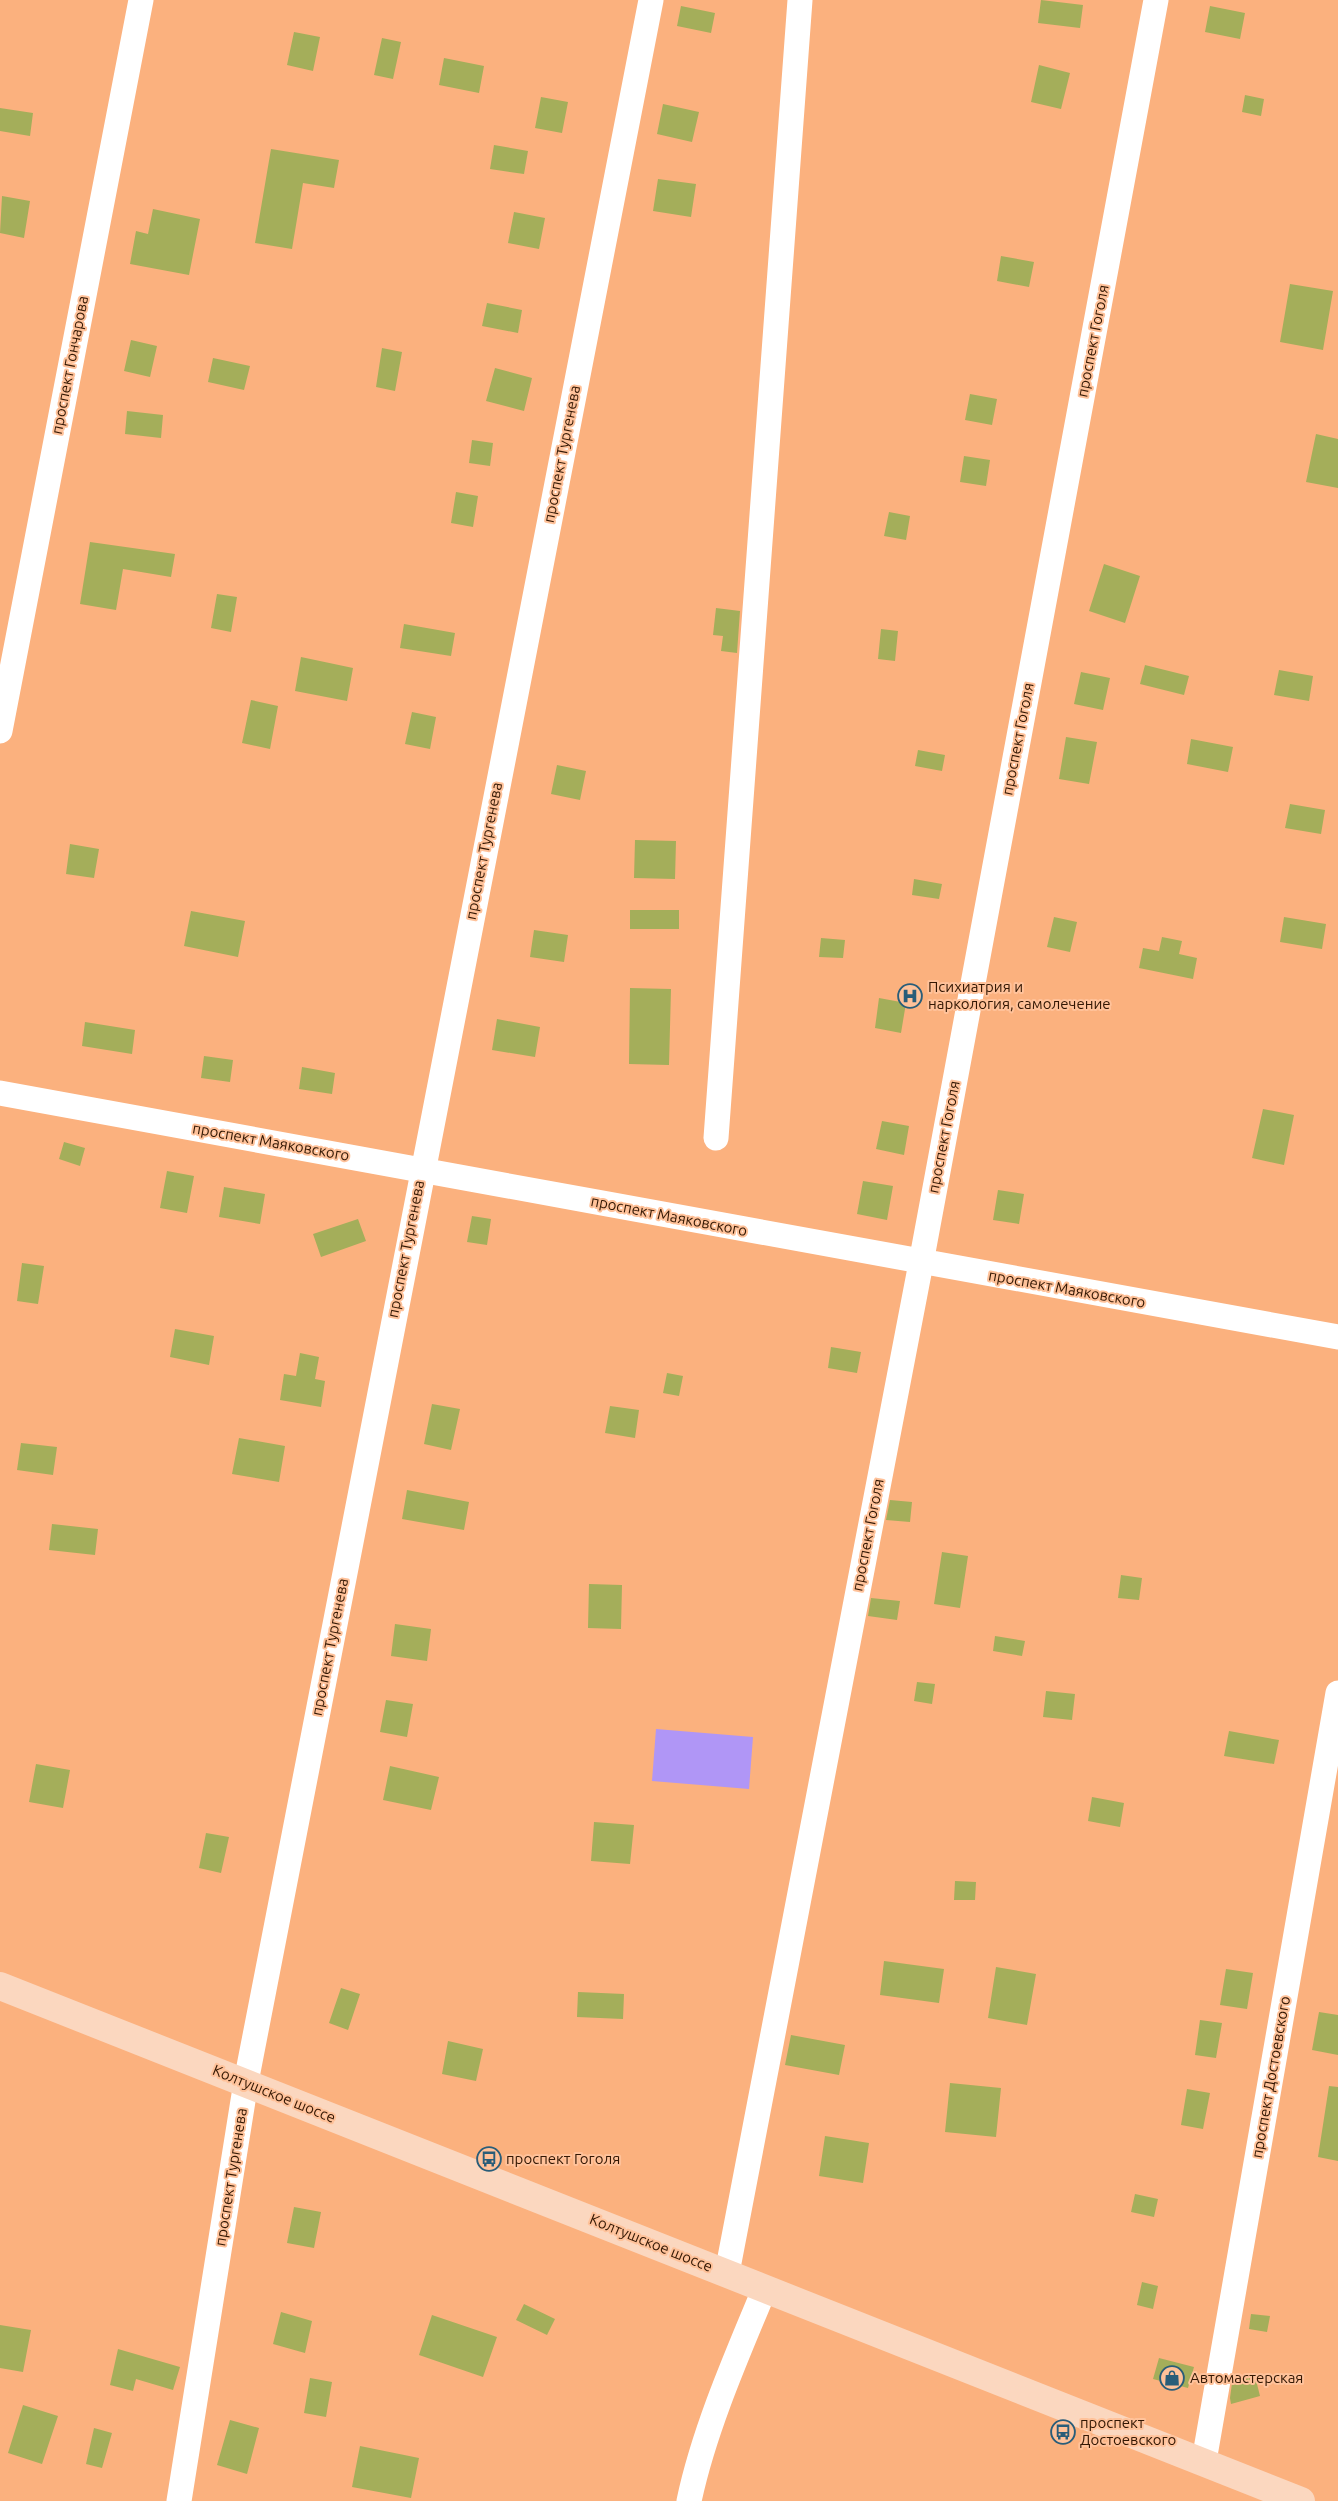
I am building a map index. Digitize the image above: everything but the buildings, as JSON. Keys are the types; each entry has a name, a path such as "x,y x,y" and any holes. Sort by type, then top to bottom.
{"main road":[{"name":"Колтушское шоссе","path":"0,1986 1301,2501"}],"street":[{"name":"проспект Гончарова","path":"0,731 141,0"},
{"name":"проспект Тургенева","path":"179,2501 246,2082 422,1169 651,0"},
{"path":"716,1138 800,0"},
{"name":"проспект Гоголя","path":"727,2273 920,1263 1156,0"},
{"name":"проспект Маяковского","path":"0,1093 422,1169 920,1263 1338,1337"},
{"name":"проспект Достоевского","path":"1204,2461 1338,1693"},
{"path":"689,2501 694,2478 735,2360 765,2288"}],"shaded area":[{"path":"656,1729 753,1737 749,1789 652,1781"}],"place":[{"name":"Психиатрия и наркология, самолечение","path":"910,996"},
{"name":"проспект Гоголя","path":"489,2159"},
{"name":"Автомастерская","path":"1172,2378"},
{"name":"проспект Достоевского","path":"1063,2432"}]}
